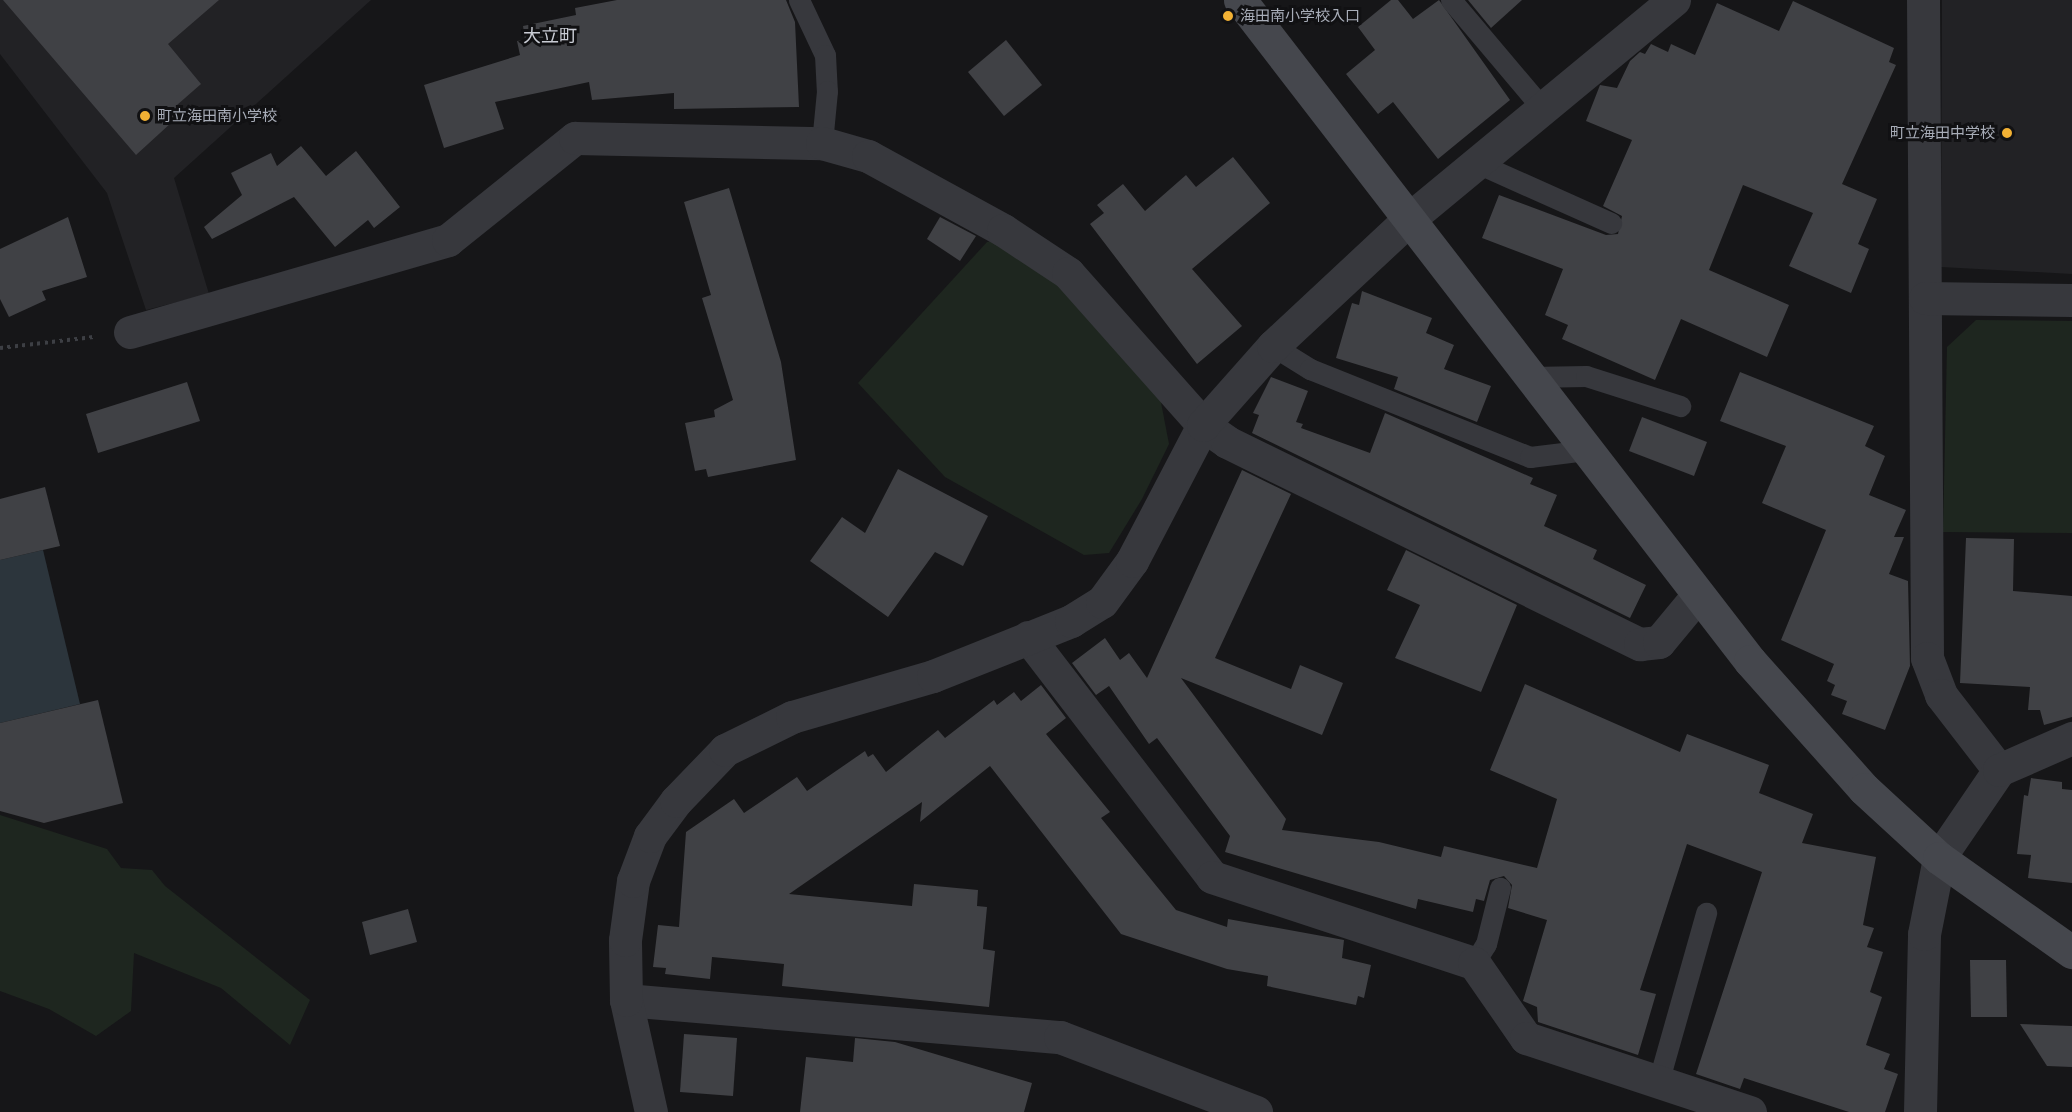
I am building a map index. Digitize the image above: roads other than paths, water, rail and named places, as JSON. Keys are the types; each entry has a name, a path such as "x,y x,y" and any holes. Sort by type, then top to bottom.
{"street":[{"path":"1240,0 1698,595 1864,789 1939,858 2072,952"},
{"path":"651,1112 626,1000 625,940 633,881 650,836 725,750 792,717 933,676 1071,621 1115,590 1203,425 1273,346 1409,219 1674,0"},
{"path":"1923,0 1929,672 1999,770"},
{"path":"130,332 448,240 575,138 822,143 868,156 1003,230 1068,273 1203,425 1227,442 1640,644 1659,642 1698,595"},
{"path":"1925,298 2072,300"},
{"path":"1028,637 1212,877 1474,963 1526,1038 1750,1112"},
{"path":"1920,1112 1924,934 1939,858 1999,770 2072,738"},
{"path":"626,1000 1060,1037 1256,1112"}],"lane":[{"path":"799,0 825,55 827,91 822,143"},
{"path":"1451,0 1543,109"},
{"path":"1477,163 1611,223"},
{"path":"1273,346 1310,369 1530,457 1586,450"},
{"path":"1530,377 1586,376 1680,406"},
{"path":"1474,963 1486,944 1500,888"},
{"path":"1658,1083 1706,913"}],"place":[{"name":"海田南小学校入口","path":"1228,16"},
{"name":"町立海田南小学校","path":"145,116"},
{"name":"町立海田中学校","path":"2007,133"}],"district":[{"name":"大立町","path":"550,35"}]}
